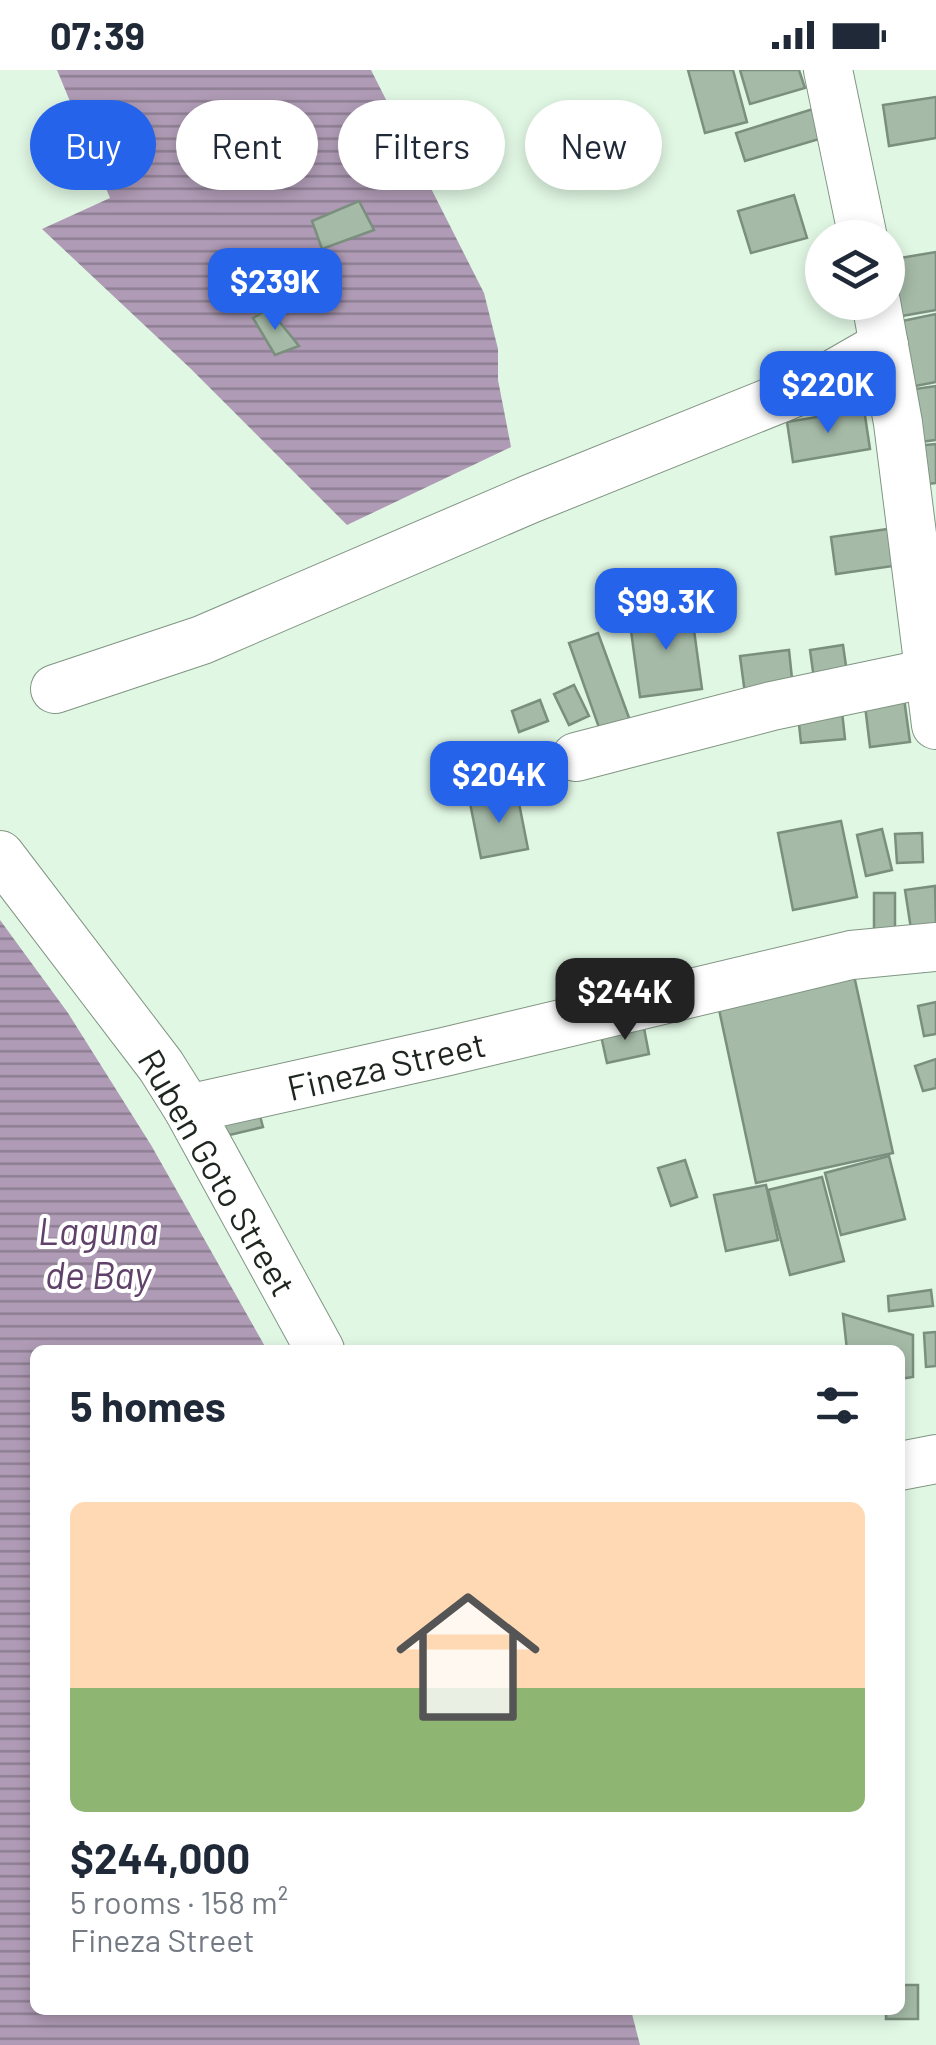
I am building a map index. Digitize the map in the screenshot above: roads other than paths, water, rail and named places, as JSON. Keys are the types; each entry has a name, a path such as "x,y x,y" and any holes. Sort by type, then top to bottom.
{"street":[{"path":"828,70 860,220"},
{"path":"880,324 898,423 936,726"},
{"path":"54,689 202,640 530,499 816,384 880,324"},
{"path":"576,757 772,706 929,673"},
{"name":"Ruben Goto Street","path":"0,855 161,1066 317,1345"},
{"name":"Fineza Street","path":"188,1109 851,955 936,947"},
{"path":"905,1465 936,1458"}],"water":[{"path":"57,70 371,70 386,100 338,100 338,190 432,190 484,293 498,349 498,380 511,447 347,525 190,368 42,229 110,198 107,190 156,190 156,100 69,100"},
{"name":"Laguna de Bay","path":"0,920 68,1013 151,1145 264,1345 30,1345 30,2015 632,2015 640,2045 0,2045"}]}
